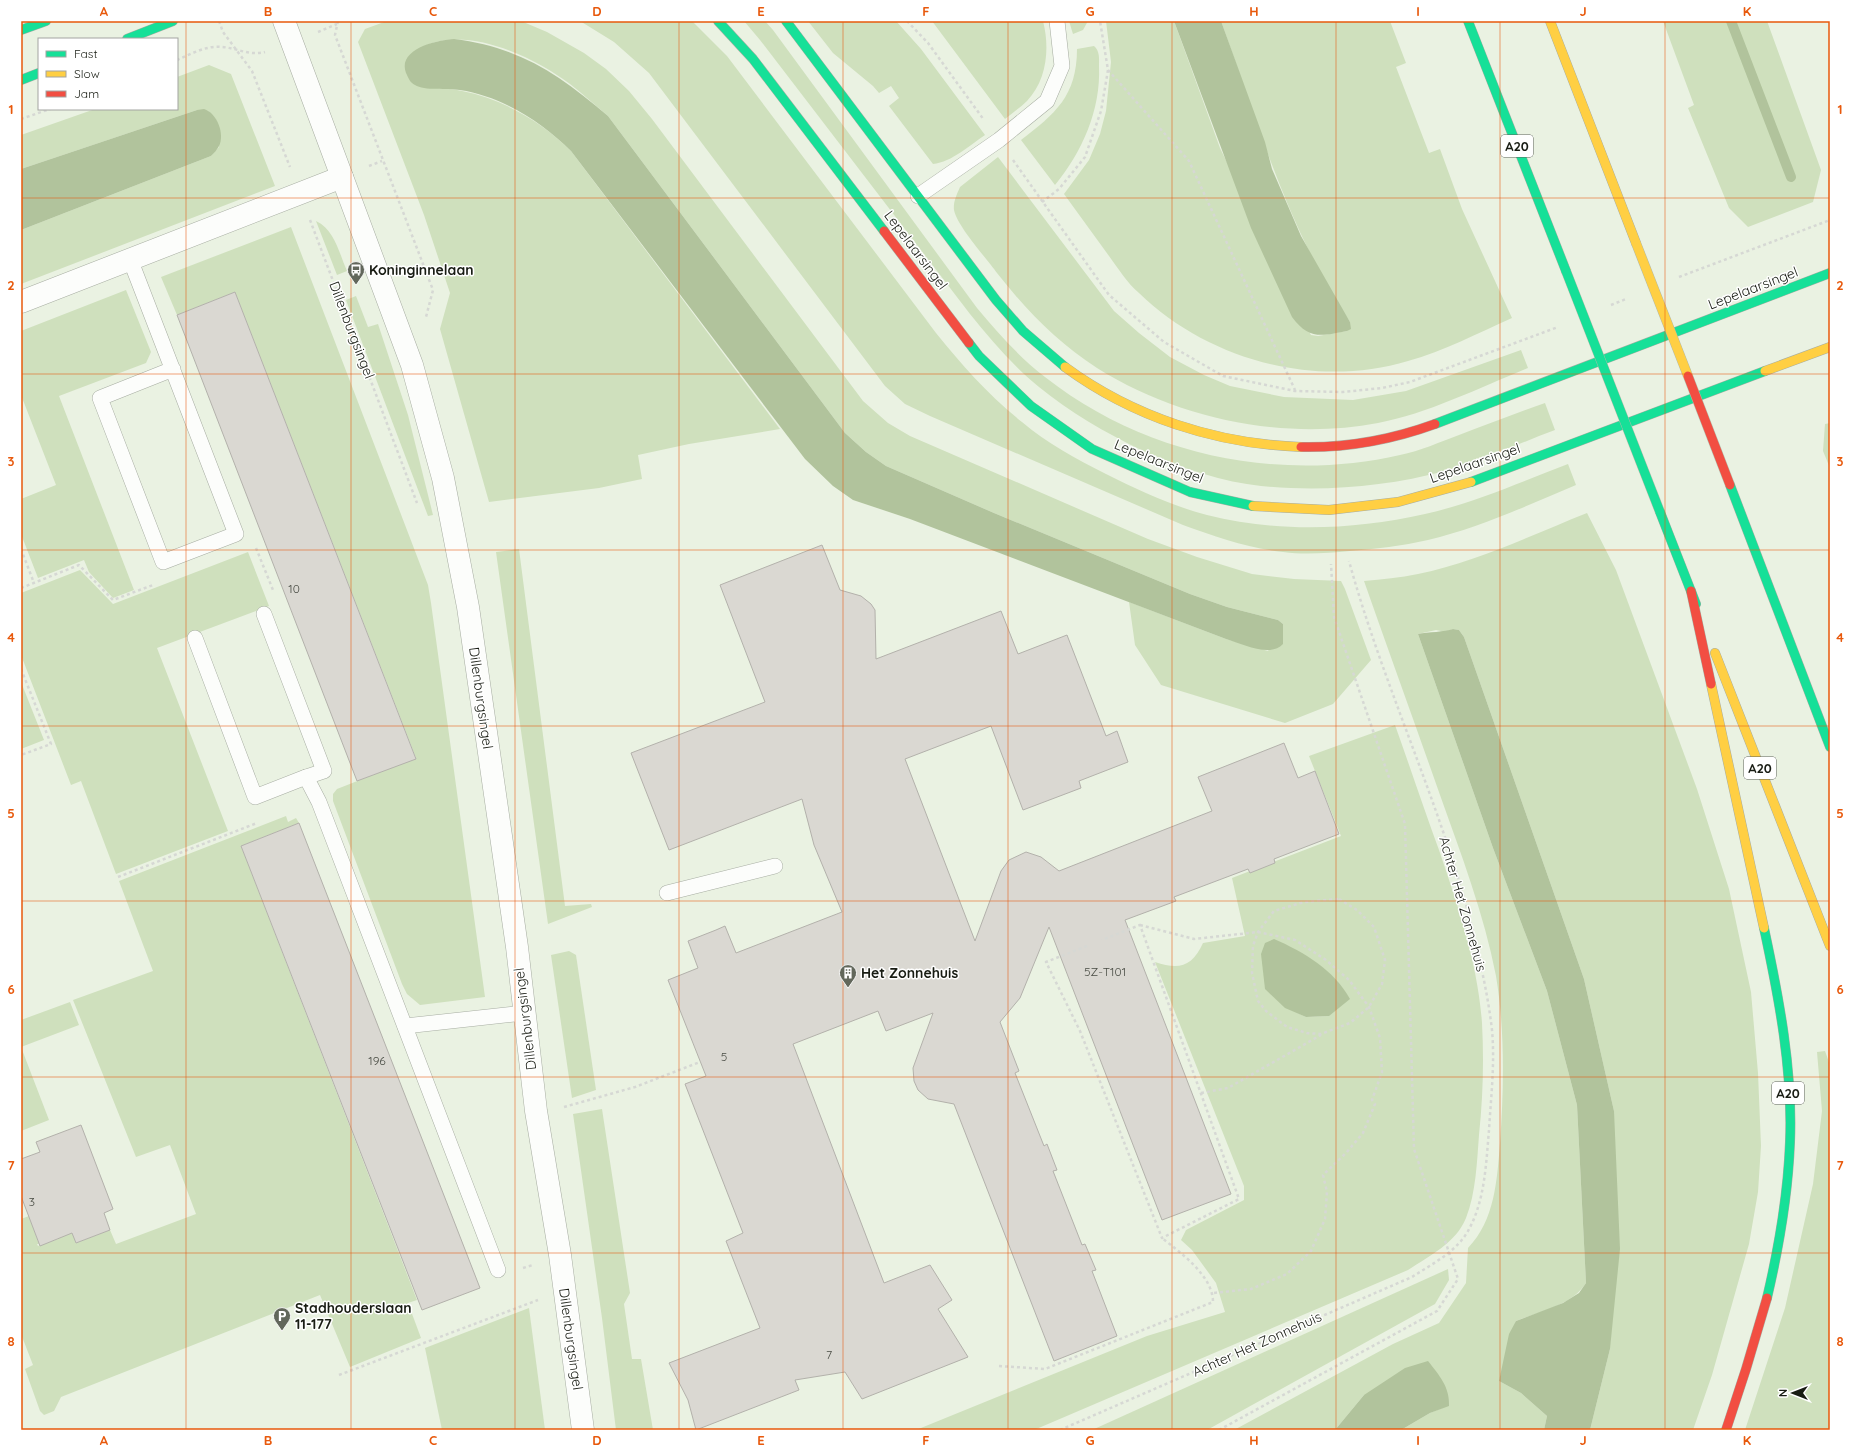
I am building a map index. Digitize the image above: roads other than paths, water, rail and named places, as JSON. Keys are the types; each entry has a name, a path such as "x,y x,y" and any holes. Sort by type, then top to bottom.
{"main road":[{"path":"21,30 46,21"},
{"path":"130,38 174,21"},
{"name":"Lepelaarsingel","path":"718,21 753,60 979,356 1031,406 1092,449 1190,492 1258,507 1329,510 1398,502 1464,485 1830,347"},
{"name":"Lepelaarsingel","path":"786,21 996,300 1023,331 1085,382 1120,402 1158,419 1195,432 1235,440 1274,445 1315,447 1354,445 1393,438 1528,390 1830,273"},
{"name":"A20","path":"1468,21 1830,946"},
{"path":"1550,21 1830,747"},
{"path":"21,80 38,73"},
{"name":"A20","path":"1691,591 1770,956 1784,1044 1790,1136 1788,1179 1782,1232 1765,1307 1744,1378 1726,1430"}],"street":[{"name":"Dillenburgsingel","path":"284,21 412,365 443,478 468,607 517,947 536,1111 560,1255 583,1430"},
{"path":"21,302 342,177"}],"lane":[{"path":"918,196 999,140 1047,101 1062,66 1057,21"},
{"path":"130,259 173,369 236,534 163,562 100,398 173,369"},
{"path":"195,638 255,797 324,771 264,614"},
{"path":"306,777 319,802 406,1026 498,1270"},
{"path":"667,893 775,866"},
{"path":"406,1026 524,1013"}],"waterway":[{"path":"1731,21 1791,177"}],"place":[{"name":"Koninginnelaan","path":"356,285"},
{"name":"Het Zonnehuis","path":"848,988"},
{"name":"Stadhouderslaan 11-177","path":"282,1331"}]}
